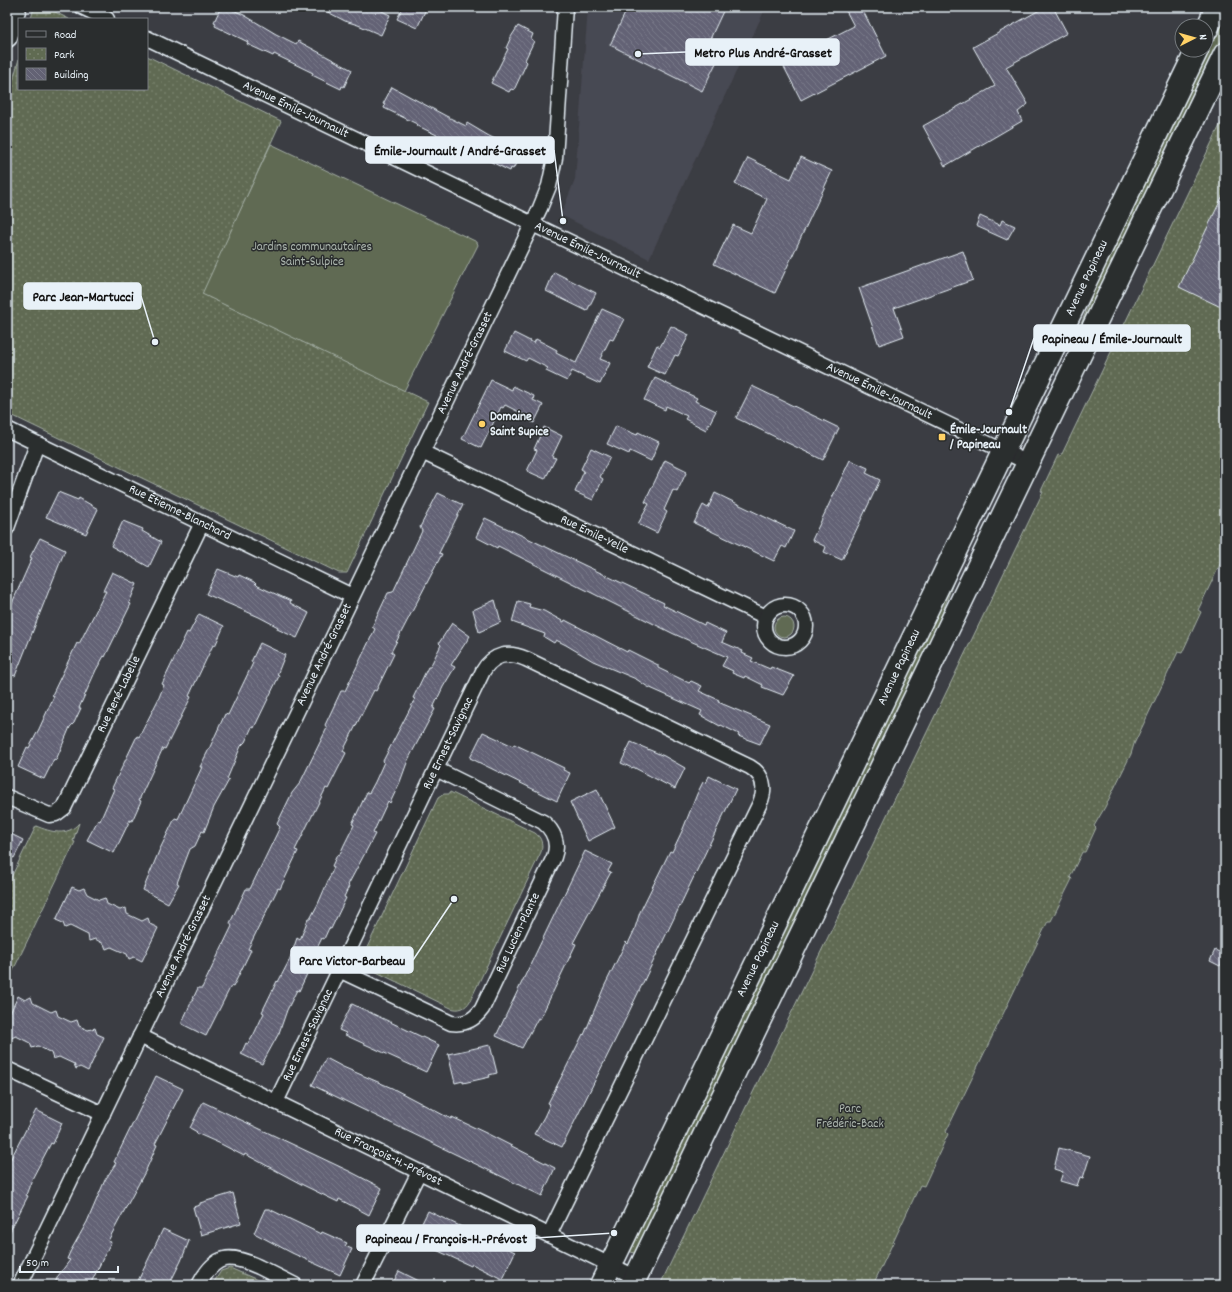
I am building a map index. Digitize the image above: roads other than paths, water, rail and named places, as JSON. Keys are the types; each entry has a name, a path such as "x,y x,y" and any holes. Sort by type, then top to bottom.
{"main road":[{"path":"7,37 16,7"},
{"path":"1212,18 1217,7"},
{"name":"Avenue Papineau","path":"634,1281 1225,54"},
{"name":"Avenue Papineau","path":"601,1285 1193,58"}],"street":[{"path":"82,7 105,18"},
{"name":"Avenue André-Grasset","path":"20,1285 533,224 549,186 555,158 565,7"},
{"name":"Avenue Émile-Journault","path":"148,38 1028,463"},
{"name":"Rue Étienne-Blanchard","path":"7,429 352,596"},
{"path":"7,528 37,444"},
{"name":"Rue Émile-Yelle","path":"422,452 766,617"},
{"name":"Rue René-Labelle","path":"7,797 45,815 56,814 64,808 202,524"},
{"name":"Rue Ernest-Savignac","path":"276,1102 486,666 496,657 508,654 526,659 750,767 757,772 763,781 764,790 760,803 549,1234"},
{"name":"Rue Lucien-Plante","path":"339,970 451,1023 461,1024 470,1021 477,1016 482,1009 554,857 556,839 552,831 542,822 436,769"},
{"name":"Rue François-H.-Prévost","path":"140,1036 549,1234 611,1265 634,1281"},
{"path":"7,1069 102,1114"},
{"path":"363,1285 419,1172"},
{"path":"199,1285 210,1267 218,1261 231,1258 245,1261 295,1285"}],"place":[{"name":"Metro Plus André-Grasset","path":"638,54"},
{"name":"Émile-Journault / André-Grasset","path":"563,221"},
{"name":"Parc Jean-Martucci","path":"155,342"},
{"name":"Papineau / Émile-Journault","path":"1009,412"},
{"name":"Domaine Saint Supice","path":"482,424"},
{"name":"Émile-Journault / Papineau","path":"942,437"},
{"name":"Parc Victor-Barbeau","path":"454,899"},
{"name":"Papineau / François-H.-Prévost","path":"614,1233"}],"park label":[{"name":"Jardins communautaires Saint-Sulpice","path":"312,254"},
{"name":"Parc Frédéric-Back","path":"850,1116"}]}
